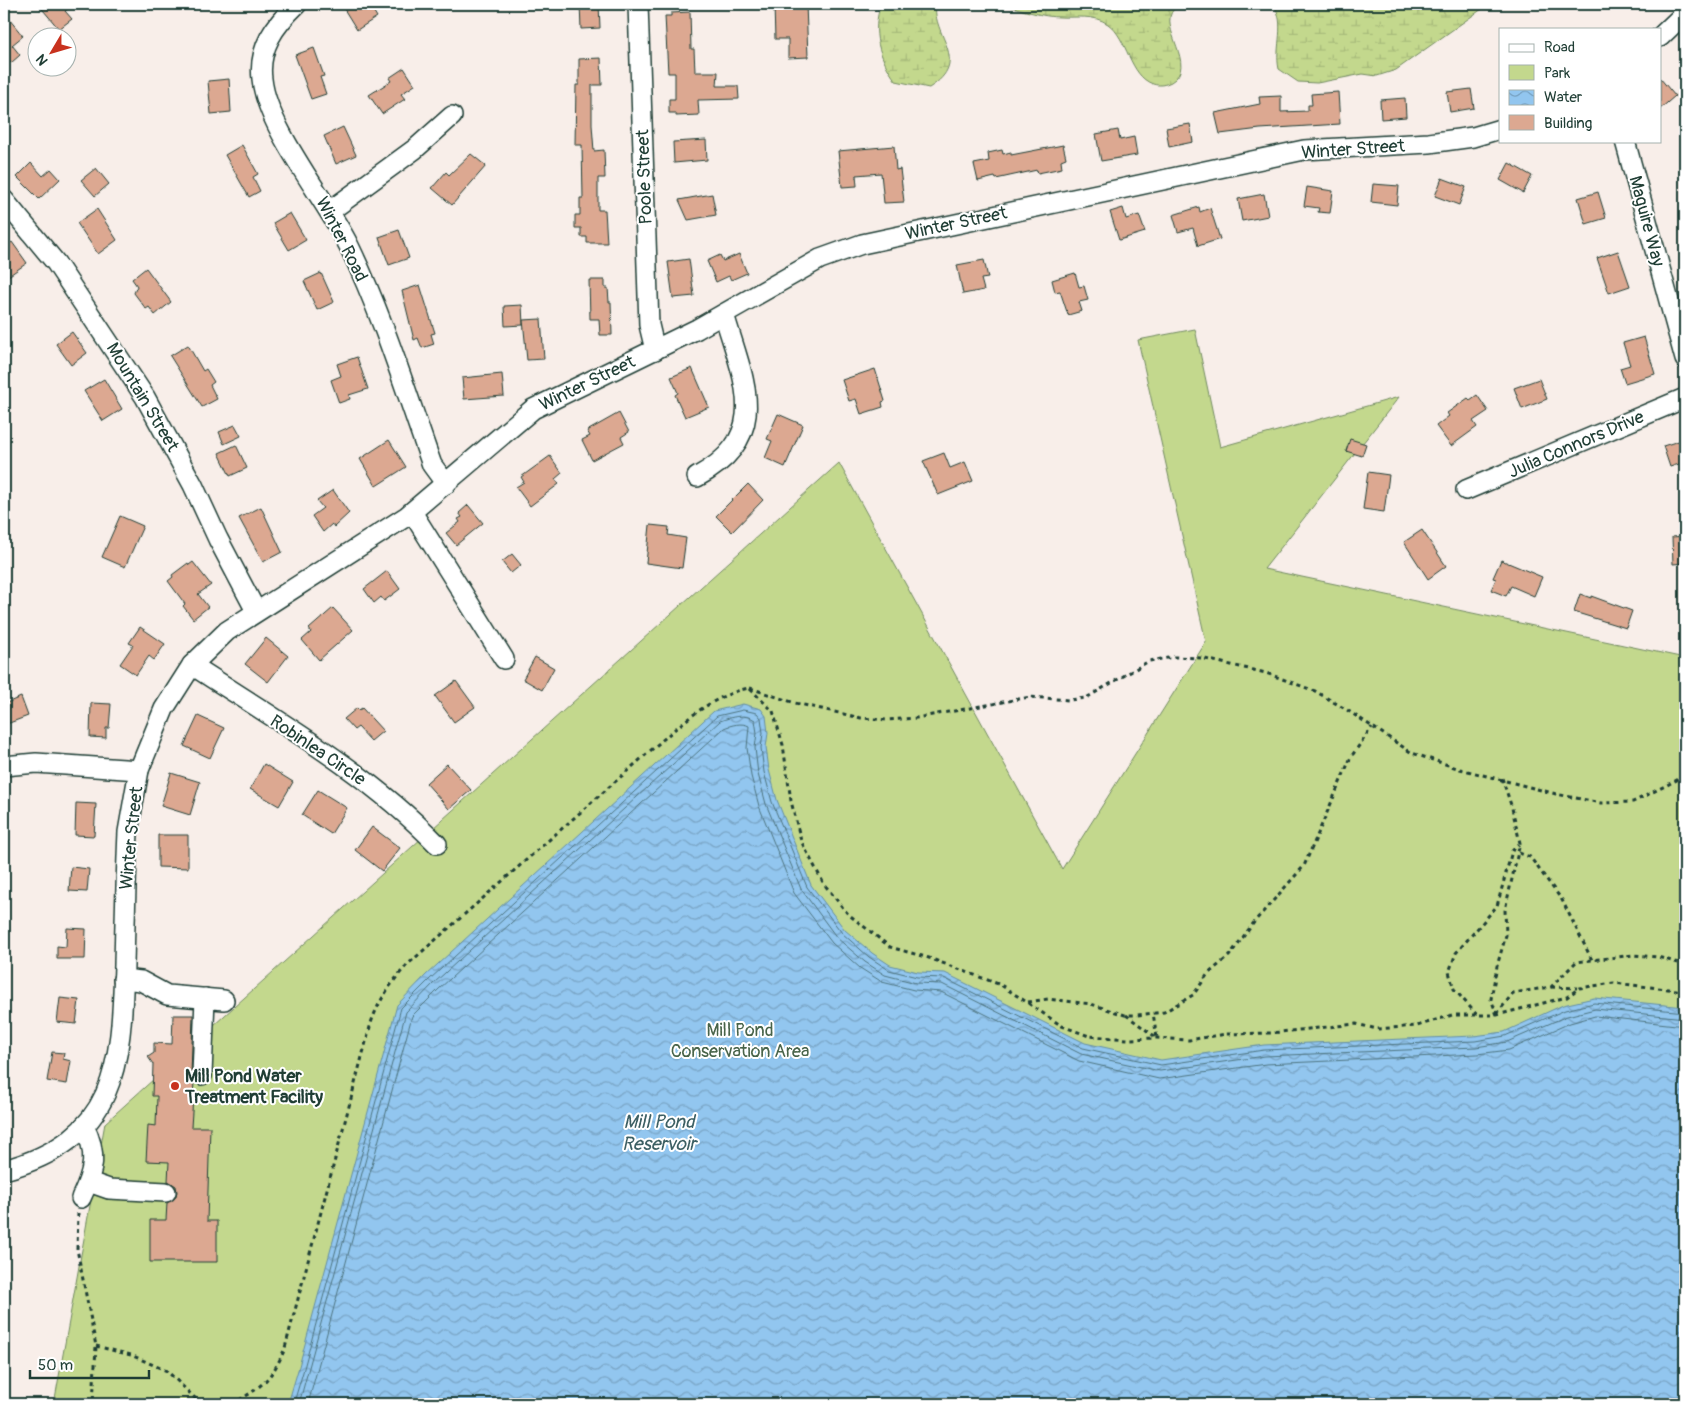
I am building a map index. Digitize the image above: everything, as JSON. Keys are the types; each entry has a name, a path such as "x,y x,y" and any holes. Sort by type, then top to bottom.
{"street":[{"name":"Winter Road","path":"297,4 274,29 268,40 262,61 262,80 266,101 350,248 432,465 446,484"},
{"name":"Poole Street","path":"638,4 649,325 655,350"},
{"path":"1662,35 1685,13"},
{"path":"330,211 415,149 452,116"},
{"name":"Winter Street","path":"89,1121 111,1083 117,1063 123,979 128,832 139,770 164,709 192,665 214,641 256,611 412,512 533,409 558,395 655,350 724,314 820,259 881,239 1304,150 1429,143 1472,137 1499,129"},
{"name":"Maguire Way","path":"1625,142 1685,359"},
{"name":"Mountain Street","path":"4,200 56,263 145,397 193,485 218,539 256,611"},
{"path":"698,477 711,470 731,452 744,427 748,410 747,394 724,314"},
{"name":"Julia Connors Drive","path":"1466,490 1685,398"},
{"path":"412,512 504,659"},
{"name":"Robinlea Circle","path":"192,665 349,770 407,815 437,844"},
{"path":"4,766 36,763 139,770"},
{"path":"123,979 141,981 166,995 224,1000"},
{"path":"202,1075 205,998"},
{"path":"4,1170 43,1156 89,1121 93,1150 85,1190 109,1189 166,1192"}],"path":[{"path":"232,1404 249,1394 274,1372 285,1348 371,1023 378,1005 389,987 407,966 674,728 701,708 730,692 749,688 795,703 861,718 887,720 916,718 1030,696 1069,700 1086,698 1150,661 1174,656 1201,658 1266,673 1315,691 1412,753 1460,769 1502,778 1556,794 1601,803 1633,802 1685,776"},
{"path":"749,688 773,712 783,745 791,801 801,841 824,884 848,914 890,947 929,958 1002,985 1062,1026 1089,1036 1189,1040 1226,1034 1271,1033 1356,1024 1377,1029 1417,1026 1452,1015 1497,1015 1567,997 1579,988"},
{"path":"1125,1015 1164,1012 1193,995 1208,974 1229,956 1255,921 1304,866 1333,794 1351,757 1372,728"},
{"path":"1497,1015 1491,999 1497,966 1506,935 1506,910 1520,843 1512,808 1502,778"},
{"path":"1477,1015 1454,989 1449,972 1456,952 1497,906 1512,851 1520,843"},
{"path":"1519,852 1530,857 1562,900 1592,960"},
{"path":"1550,987 1576,962 1634,955 1658,957 1685,966"},
{"path":"1497,1015 1513,993 1550,987 1579,988 1614,983 1685,991"},
{"path":"1028,1002 1048,999 1091,1004 1125,1015 1157,1038"},
{"path":"1153,1013 1157,1038"},
{"path":"85,1190 76,1221 77,1249 93,1321 96,1346 93,1404"},
{"path":"96,1346 131,1355 167,1371 201,1404"}],"green space":[{"path":"881,4 936,4 936,16 949,58 948,68 942,78 929,88 896,81 890,72 878,44 877,25"},
{"path":"1005,4 1188,4 1175,8 1170,17 1170,26 1180,57 1181,66 1178,75 1171,82 1162,85 1153,84 1145,80 1133,65 1115,30 1102,21 1085,17 1046,16"},
{"path":"1273,4 1489,4 1396,70 1377,76 1363,74 1317,83 1298,82 1279,69 1280,27 1277,11"},
{"name":"Mill Pond Conservation Area","path":"1195,329 1220,447 1399,397 1264,569 1685,658 1685,1404 54,1404 105,1123 839,463 1062,869 1206,642 1138,340"}],"water":[{"name":"Mill Pond Reservoir","path":"743,704 761,709 766,716 768,733 766,747 769,770 777,800 811,885 845,930 872,953 890,965 918,972 945,973 1085,1043 1161,1060 1264,1045 1474,1036 1504,1032 1563,1005 1594,998 1685,1007 1685,1404 283,1404 290,1397 298,1370 397,1005 426,975 714,711"}],"building":[{"path":"38,4 74,4 65,11 72,19 58,28"},
{"path":"352,4 369,4 377,17 357,30 344,9"},
{"path":"580,4 599,4 600,28 581,29"},
{"path":"806,4 808,57 788,58 788,39 775,39 774,5"},
{"path":"690,12 691,49 694,49 695,72 718,72 717,86 738,86 739,99 698,100 699,115 676,116 676,113 669,113 669,99 675,99 675,73 668,73 665,16 671,16 671,13"},
{"path":"4,13 23,36 12,45 20,55 11,63 4,54"},
{"path":"314,48 324,76 320,77 326,94 311,99 295,55"},
{"path":"601,58 602,85 592,85 592,125 594,151 604,150 605,178 598,178 598,210 605,210 607,243 587,243 587,237 581,237 581,228 575,228 575,215 580,215 580,198 583,198 582,145 575,145 576,85 579,85 579,59"},
{"path":"404,68 415,85 401,94 405,99 382,114 369,95 391,81 389,78"},
{"path":"229,79 231,112 211,114 208,81"},
{"path":"1662,80 1675,96 1662,107"},
{"path":"1471,89 1474,108 1450,112 1447,92"},
{"path":"1338,92 1340,124 1260,129 1220,134 1215,113 1260,104 1259,97 1281,96 1281,112 1308,111 1308,105 1312,105 1311,94"},
{"path":"1405,98 1406,117 1381,119 1380,100"},
{"path":"1190,124 1193,142 1169,147 1166,128"},
{"path":"343,127 356,155 336,164 324,136"},
{"path":"1118,130 1120,140 1134,137 1137,155 1101,161 1096,134"},
{"path":"706,140 707,160 674,163 673,142"},
{"path":"242,145 258,174 253,177 260,191 249,197 225,155"},
{"path":"1063,145 1066,158 1061,160 1062,168 1038,173 1037,170 978,181 974,164 989,161 988,153 1002,150 1003,154 1011,152 1011,155"},
{"path":"894,146 896,170 900,169 904,202 884,203 881,173 856,175 857,186 842,187 838,151"},
{"path":"471,154 486,166 452,205 432,188 446,172 449,175"},
{"path":"31,163 43,176 51,169 60,179 39,199 17,177"},
{"path":"1509,163 1532,176 1523,193 1500,180"},
{"path":"96,168 109,184 95,196 81,180"},
{"path":"1442,178 1466,187 1459,205 1435,196"},
{"path":"1373,184 1399,186 1397,205 1371,202"},
{"path":"1307,187 1333,191 1330,213 1318,212 1319,208 1304,206"},
{"path":"1598,192 1606,218 1586,224 1578,198"},
{"path":"712,194 716,215 688,220 679,200"},
{"path":"1264,194 1268,216 1242,221 1238,199"},
{"path":"1199,207 1200,212 1210,208 1220,239 1198,246 1193,228 1178,232 1173,215"},
{"path":"1123,208 1126,219 1139,215 1145,232 1119,240 1110,212"},
{"path":"97,209 117,240 98,254 77,223"},
{"path":"290,213 306,240 289,250 273,223"},
{"path":"399,230 409,258 389,265 379,237"},
{"path":"12,242 27,263 4,279 4,247"},
{"path":"1618,251 1630,286 1609,293 1597,258"},
{"path":"739,254 747,273 731,280 729,276 716,282 707,261 720,255 723,261"},
{"path":"689,259 694,296 673,298 668,262"},
{"path":"984,260 988,278 981,279 984,290 963,294 957,265"},
{"path":"146,268 171,302 155,315 149,307 146,309 134,293 137,286 132,279"},
{"path":"321,273 334,302 317,310 304,281"},
{"path":"1075,273 1079,287 1084,286 1088,300 1079,302 1082,311 1068,315 1060,291 1055,292 1052,280"},
{"path":"589,280 605,280 605,288 608,288 609,302 611,302 612,335 600,335 599,319 590,319"},
{"path":"420,285 435,333 431,334 434,344 422,348 418,338 414,340 402,291"},
{"path":"522,305 523,325 505,326 504,306"},
{"path":"541,319 544,359 527,360 523,320"},
{"path":"72,332 87,353 71,365 56,344"},
{"path":"1644,337 1655,374 1625,383 1620,368 1630,365 1623,343"},
{"path":"188,345 203,371 206,369 214,382 210,385 217,399 202,407 170,356"},
{"path":"357,357 368,389 349,395 350,399 339,403 331,380 341,376 337,364"},
{"path":"692,368 709,407 685,417 675,395 678,393 671,377"},
{"path":"875,369 885,401 882,402 883,407 861,414 856,399 849,401 842,380"},
{"path":"502,374 504,396 464,399 462,378"},
{"path":"104,379 122,409 103,421 84,391"},
{"path":"1539,379 1547,399 1522,409 1514,388"},
{"path":"1477,395 1488,411 1473,421 1477,427 1451,446 1436,426 1449,416 1447,413 1468,398 1470,400"},
{"path":"619,413 629,432 621,437 624,443 592,460 582,440 590,436 587,431"},
{"path":"778,414 803,425 785,467 765,458 772,441 767,439"},
{"path":"235,425 241,436 224,444 219,432"},
{"path":"1350,439 1366,444 1362,456 1346,451"},
{"path":"1685,439 1685,462 1670,467 1663,446"},
{"path":"389,440 406,467 376,486 360,459"},
{"path":"236,445 247,468 230,476 219,453"},
{"path":"944,453 950,468 965,462 973,481 938,495 923,461"},
{"path":"550,456 562,473 555,479 559,484 530,506 516,487 524,482 521,477"},
{"path":"1368,472 1389,475 1384,512 1363,509"},
{"path":"748,484 763,500 732,532 716,516"},
{"path":"333,490 349,513 334,527 332,524 323,532 312,516 323,508 317,501"},
{"path":"468,505 483,523 456,545 446,533 460,522 458,519 462,517 459,513"},
{"path":"261,507 282,552 263,562 239,518"},
{"path":"120,516 143,526 125,567 102,557"},
{"path":"650,525 669,527 668,535 686,538 682,568 646,563"},
{"path":"1422,530 1446,566 1428,579 1404,542"},
{"path":"1685,536 1685,563 1673,564 1672,537"},
{"path":"512,554 521,565 511,573 502,562"},
{"path":"1501,560 1542,577 1534,596 1511,586 1506,596 1491,590 1496,579 1493,578"},
{"path":"193,562 211,585 198,594 208,607 193,619 183,606 185,604 168,581 173,577 172,575 188,563 189,565"},
{"path":"387,571 400,589 384,601 381,597 374,603 364,589"},
{"path":"1580,594 1591,598 1591,596 1632,611 1626,628 1574,612"},
{"path":"333,608 353,630 319,660 302,640 311,632 309,629"},
{"path":"140,627 165,644 154,660 149,656 136,675 120,664 133,645 129,643"},
{"path":"266,638 288,656 268,682 245,664"},
{"path":"535,657 554,668 542,690 523,679"},
{"path":"456,681 475,707 454,722 435,696"},
{"path":"21,697 28,716 4,725 4,704"},
{"path":"91,703 111,704 109,728 106,728 106,738 90,737"},
{"path":"357,708 359,710 362,708 383,731 371,741 358,727 354,730 344,719"},
{"path":"198,716 224,728 210,758 184,746"},
{"path":"264,764 293,782 279,806 250,789"},
{"path":"447,764 471,790 449,809 426,783"},
{"path":"171,773 200,782 190,815 161,806"},
{"path":"318,790 347,808 331,834 302,815"},
{"path":"76,803 96,804 94,836 75,835"},
{"path":"372,827 400,848 382,871 355,850"},
{"path":"158,835 188,835 188,868 158,867"},
{"path":"71,867 89,869 87,892 69,891"},
{"path":"67,928 86,929 85,959 57,959 57,946 66,947"},
{"path":"60,998 79,1000 76,1024 57,1022"},
{"path":"173,1015 193,1015 191,1075 194,1082 191,1127 210,1127 207,1221 217,1221 217,1262 150,1262 150,1220 166,1220 167,1203 175,1198 177,1192 176,1186 168,1181 169,1162 146,1161 148,1125 156,1126 157,1096 152,1096 153,1064 148,1057 154,1053 154,1043 172,1044"},
{"path":"52,1052 64,1053 63,1059 71,1061 67,1084 47,1081"}],"place":[{"name":"Mill Pond Water Treatment Facility","path":"175,1086"}]}
